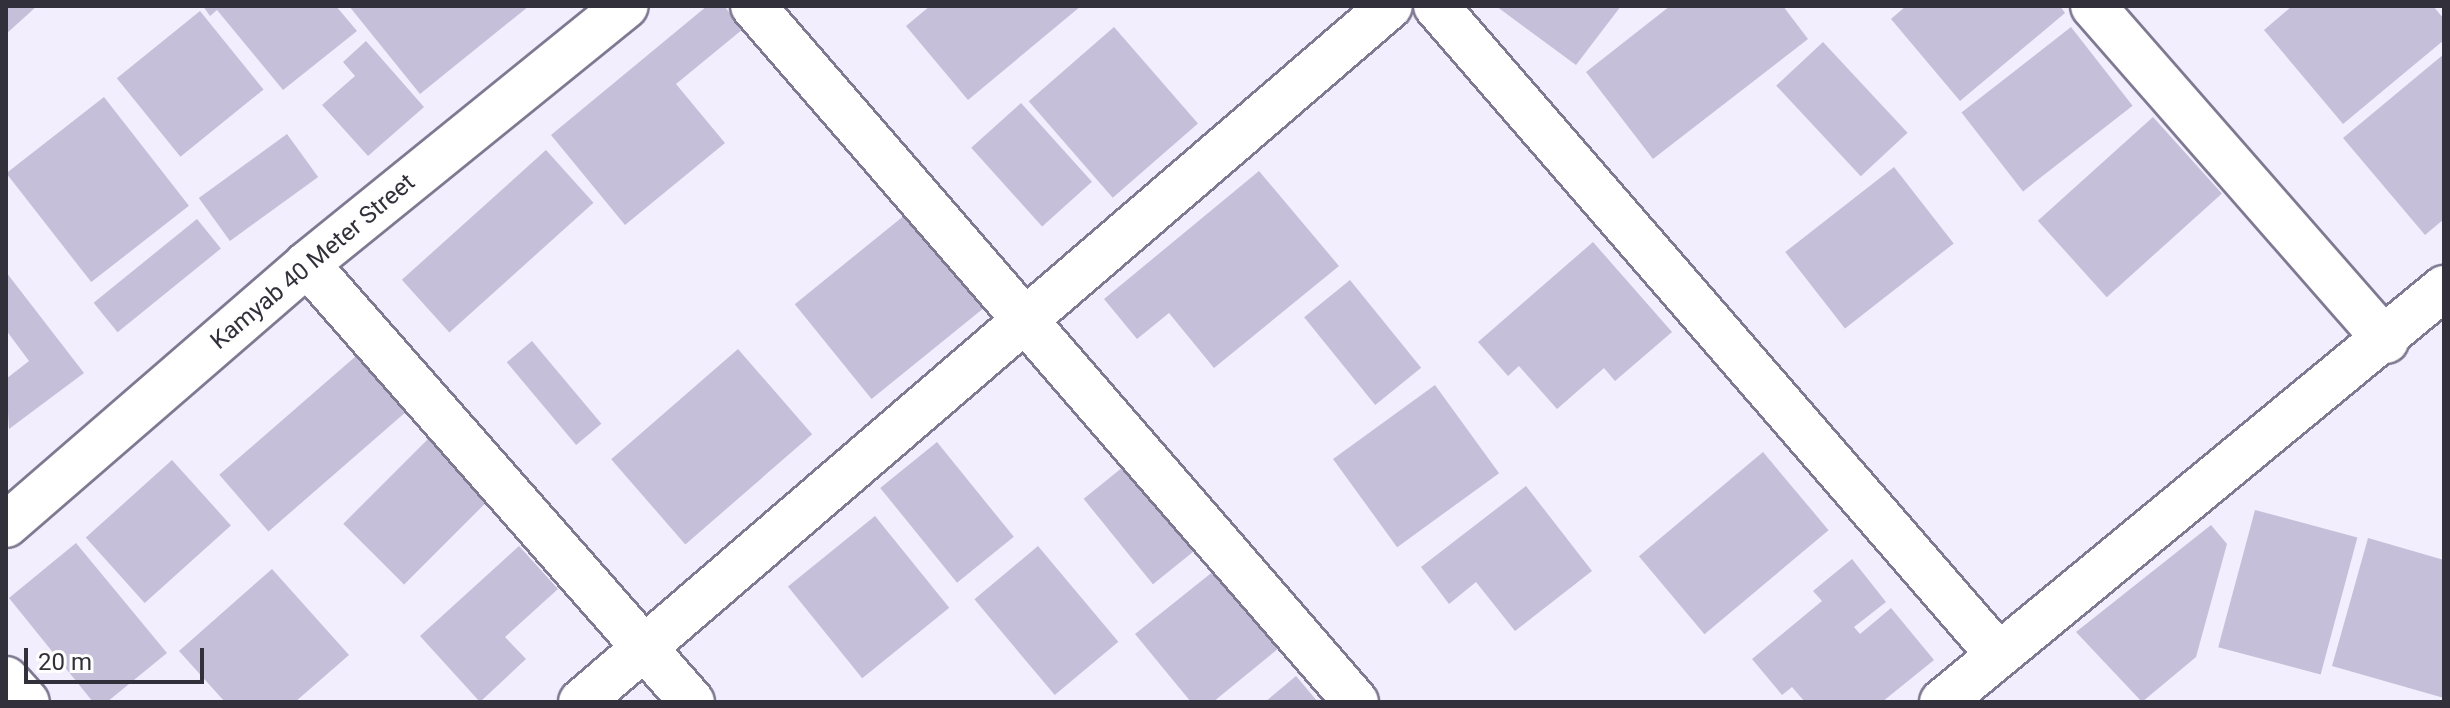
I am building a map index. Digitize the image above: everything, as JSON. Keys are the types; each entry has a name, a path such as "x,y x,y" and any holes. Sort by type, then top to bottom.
{"street":[{"name":"Kamyab 40 Meter Street","path":"6,525 307,264 626,6"},
{"path":"753,6 1356,702"},
{"path":"581,702 1023,316 1390,6"},
{"path":"1436,6 1998,654"},
{"path":"2093,6 2386,341"},
{"path":"307,264 692,702"},
{"path":"1942,702 2386,341 2444,288"},
{"path":"6,679 27,702"}],"building":[{"path":"6,6 37,6 6,34"},
{"path":"203,6 336,6 357,31 283,90 217,10 210,16"},
{"path":"349,6 529,6 420,94"},
{"path":"707,6 724,6 743,29 676,84 725,143 625,225 551,135"},
{"path":"930,6 1081,6 968,100 906,26"},
{"path":"1496,6 1621,6 1576,65"},
{"path":"1670,6 1783,6 1808,39 1653,159 1586,72"},
{"path":"1906,6 2060,6 2065,13 1960,101 1891,19"},
{"path":"2292,6 2433,6 2444,19 2444,40 2343,124 2264,30"},
{"path":"200,11 264,89 180,157 117,78"},
{"path":"1114,27 1198,124 1113,198 1029,101"},
{"path":"2071,27 2133,106 2023,191 1961,113"},
{"path":"366,41 424,107 368,156 322,105 355,76 343,62"},
{"path":"1823,42 1908,133 1861,176 1776,86"},
{"path":"2444,54 2444,219 2425,235 2343,138"},
{"path":"104,97 189,206 91,282 6,173"},
{"path":"1021,103 1092,182 1042,227 971,148"},
{"path":"2153,117 2222,194 2107,297 2038,221"},
{"path":"287,134 318,177 230,241 199,198"},
{"path":"546,150 594,203 449,333 402,280"},
{"path":"1894,167 1954,243 1845,328 1785,252"},
{"path":"1259,171 1339,266 1214,368 1169,313 1137,339 1104,299"},
{"path":"916,206 993,301 872,399 795,304"},
{"path":"197,219 221,249 118,332 94,303"},
{"path":"1593,242 1672,332 1615,381 1604,368 1557,409 1519,366 1508,376 1478,342"},
{"path":"6,272 84,373 9,429 6,379 29,361 6,330"},
{"path":"1350,280 1421,368 1375,405 1304,317"},
{"path":"532,341 601,424 576,445 507,362"},
{"path":"371,343 420,400 269,531 219,475"},
{"path":"738,349 812,434 685,545 611,459"},
{"path":"1435,385 1499,473 1397,547 1333,459"},
{"path":"431,436 492,497 404,584 343,524"},
{"path":"937,442 1014,537 957,583 880,488"},
{"path":"1763,452 1829,530 1704,634 1639,556"},
{"path":"172,460 231,525 145,603 86,538"},
{"path":"1128,463 1197,548 1153,584 1084,499"},
{"path":"1526,486 1592,571 1515,631 1476,582 1449,604 1421,567"},
{"path":"2255,510 2357,537 2321,675 2218,647"},
{"path":"875,516 949,608 862,678 788,586"},
{"path":"2211,525 2227,544 2196,657 2142,702 2076,632"},
{"path":"2368,538 2444,560 2444,698 2332,666"},
{"path":"76,543 167,653 107,702 93,702 9,598"},
{"path":"519,546 558,589 505,637 526,659 480,702 420,636"},
{"path":"1038,546 1118,642 1055,695 974,599"},
{"path":"1852,559 1886,602 1854,627 1860,634 1891,608 1934,660 1882,702 1805,702 1792,687 1782,695 1752,659 1822,601 1813,591"},
{"path":"272,569 349,655 295,702 225,702 179,651"},
{"path":"1215,570 1279,648 1213,702 1191,702 1135,634"},
{"path":"1296,676 1318,702 1265,702"}]}
